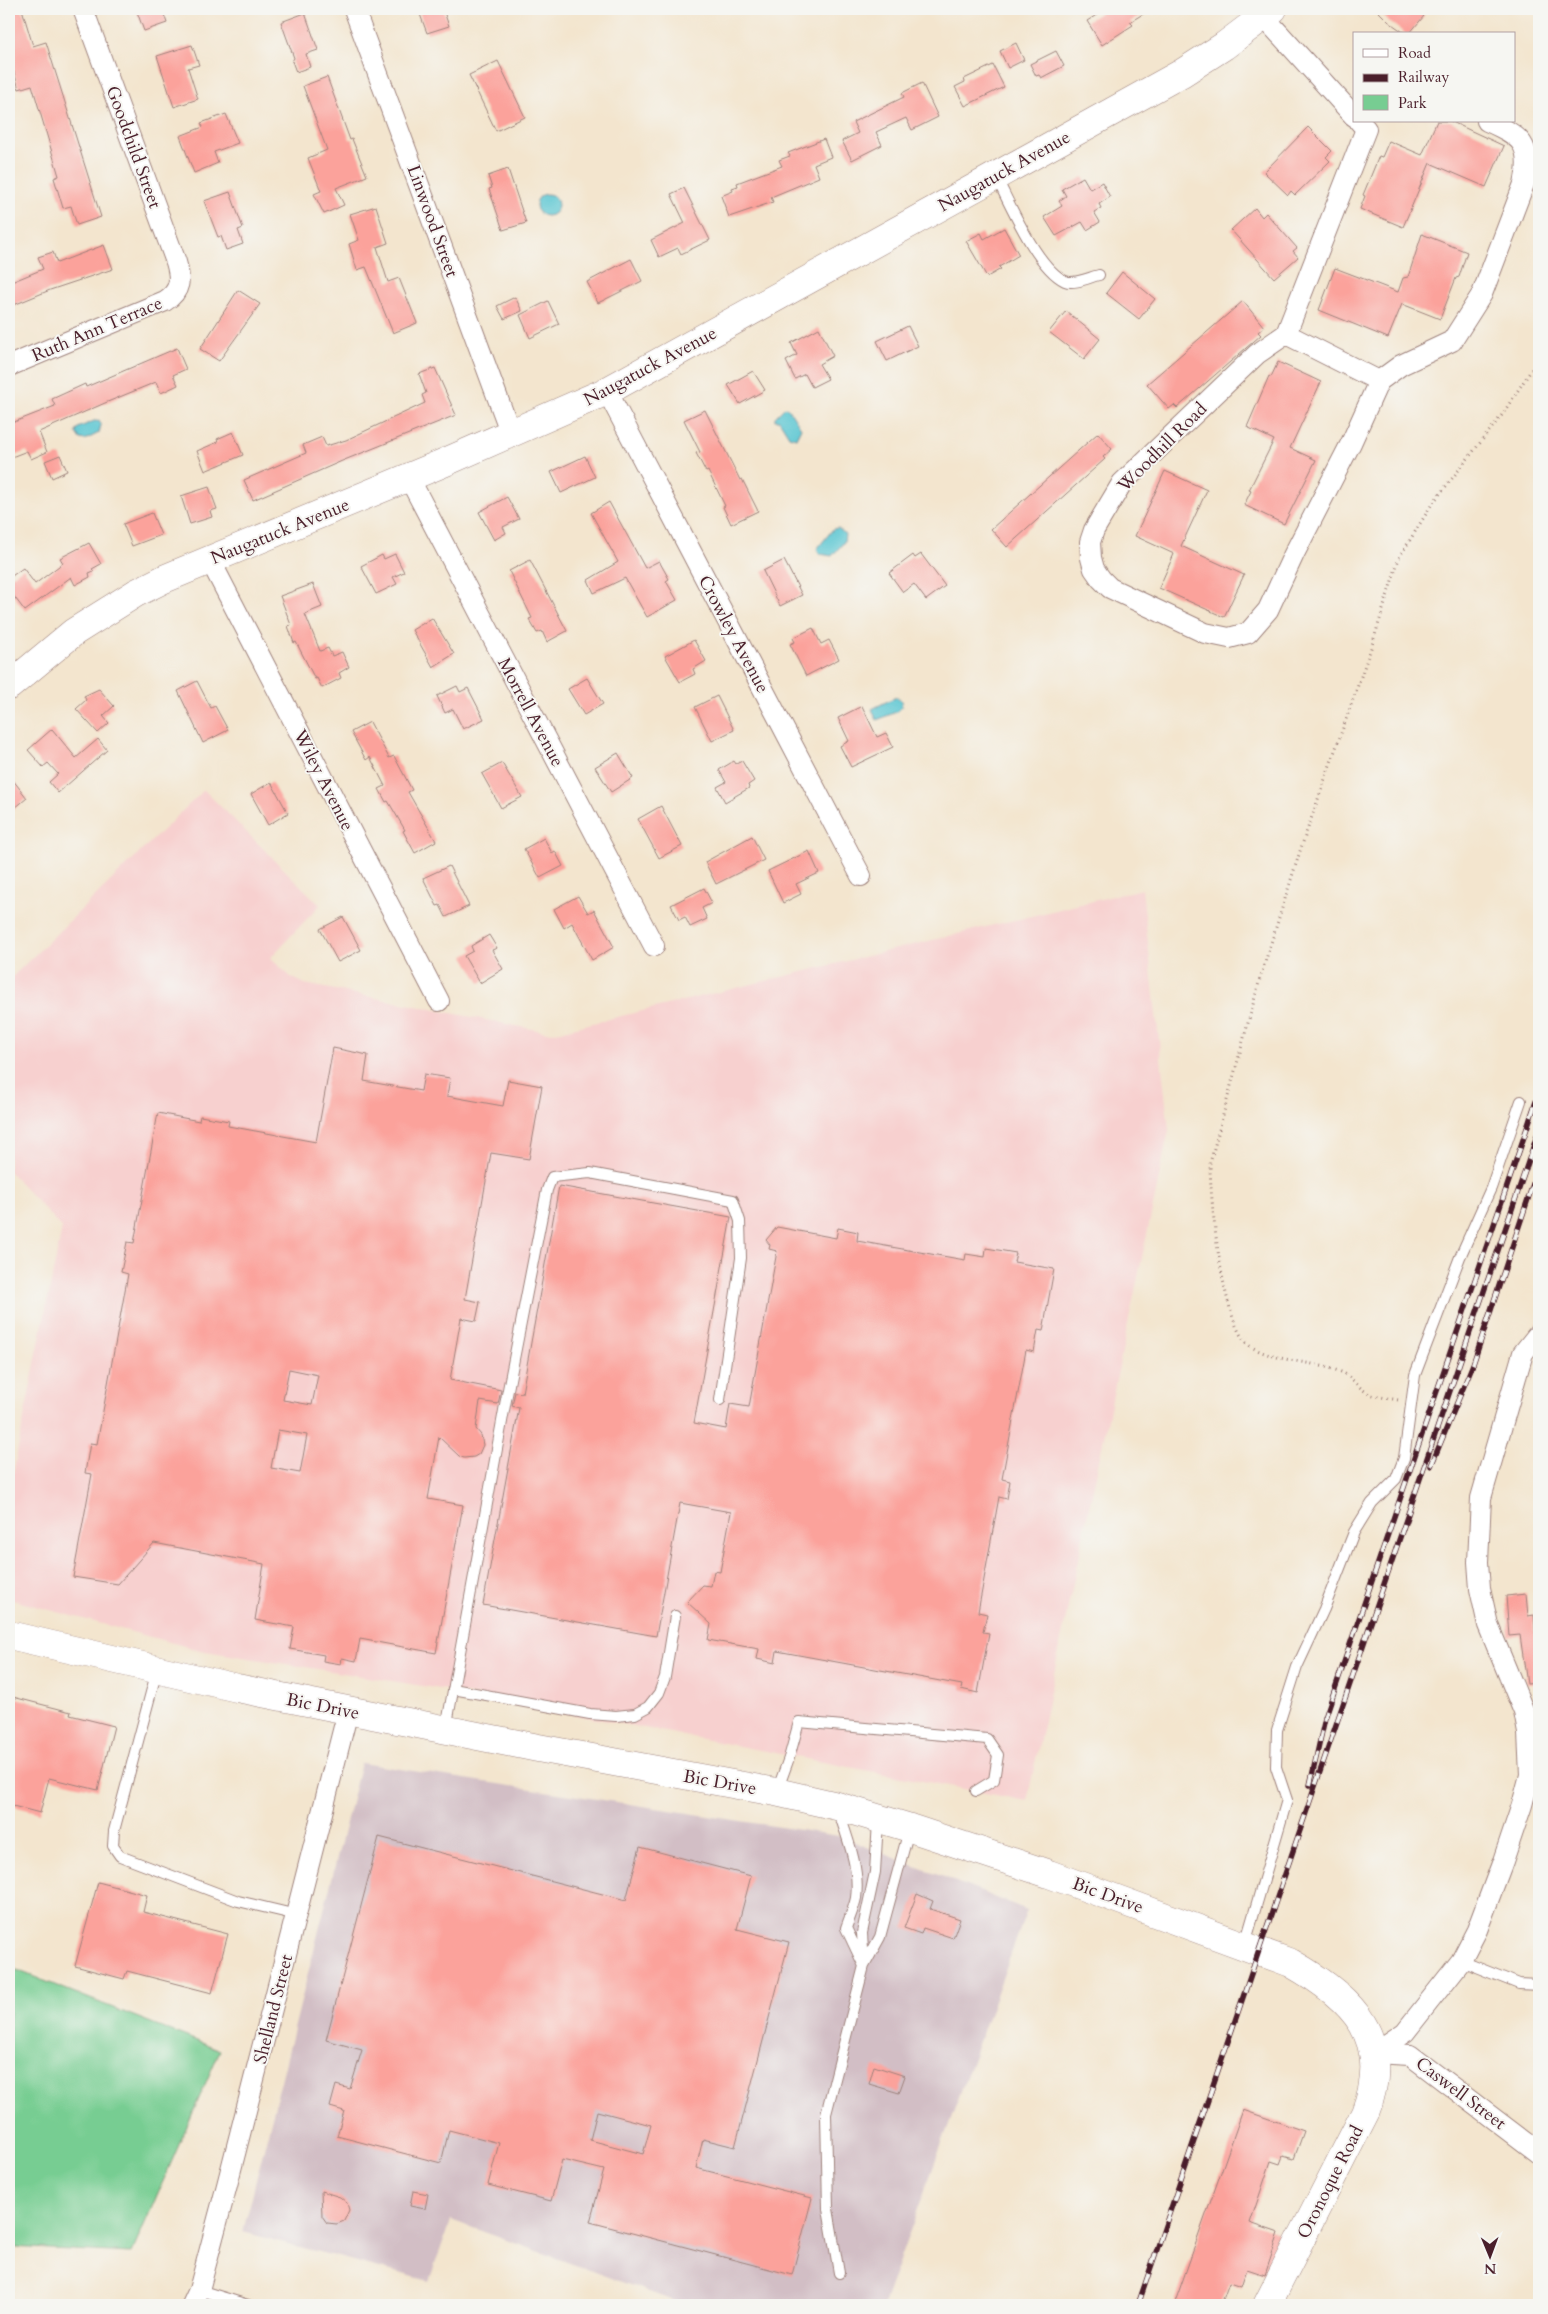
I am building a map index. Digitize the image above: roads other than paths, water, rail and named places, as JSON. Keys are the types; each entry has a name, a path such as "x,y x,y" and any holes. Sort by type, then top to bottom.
{"street":[{"name":"Goodchild Street","path":"83,9 176,262 180,279 179,285"},
{"name":"Linwood Street","path":"354,9 511,434"},
{"name":"Naugatuck Avenue","path":"9,686 39,660 97,616 136,593 607,392 1182,73 1268,13"},
{"path":"1268,13 1353,111"},
{"path":"1363,122 1286,334 1379,381 1401,365 1452,341 1482,294 1524,184 1528,166 1526,149 1521,140 1510,131 1488,122"},
{"name":"Ruth Ann Terrace","path":"9,366 165,301 175,294 179,285"},
{"name":"Woodhill Road","path":"1286,334 1257,354 1122,482 1094,530 1090,542 1094,568 1100,579 1110,588 1205,633 1228,638 1248,633 1268,610 1379,381"},
{"name":"Crowley Avenue","path":"607,392 860,876"},
{"name":"Morrell Avenue","path":"408,478 654,946"},
{"name":"Wiley Avenue","path":"210,560 439,1001"},
{"path":"1374,2053 1405,2032 1461,1961 1477,1930 1503,1861 1530,1775 1528,1733 1524,1712 1488,1625 1480,1589 1478,1562 1481,1498 1523,1353 1539,1333"},
{"name":"Bic Drive","path":"9,1635 157,1670 348,1711 776,1792 837,1806 878,1818 1040,1871 1244,1944 1291,1963 1329,1988 1359,2018 1374,2053"},
{"name":"Shelland Street","path":"195,2298 297,1915 348,1711"},
{"name":"Caswell Street","path":"1374,2053 1410,2055 1539,2152"},
{"name":"Oronoque Road","path":"1267,2305 1365,2113 1375,2081 1374,2053"}],"lane":[{"path":"995,176 1030,244 1047,265 1066,281 1072,282 1099,275"},
{"path":"1244,1944 1287,1800 1276,1767 1277,1730 1298,1667 1324,1609 1354,1532 1372,1503 1396,1479 1404,1458 1415,1375 1460,1257 1491,1188 1521,1101"},
{"path":"445,1730 505,1405 547,1190 552,1177 590,1173 733,1200 740,1221 741,1258 720,1400"},
{"path":"453,1689 590,1714 616,1716 634,1714 648,1707 659,1693 665,1677 676,1616"},
{"path":"157,1670 114,1831 113,1846 120,1856 229,1898 297,1915"},
{"path":"776,1792 789,1758 799,1722 987,1739 998,1755 994,1780 976,1791"},
{"path":"837,1806 853,1857 856,1880 856,1899 846,1928 864,1966"},
{"path":"864,1966 862,1933 875,1872 878,1818"},
{"path":"839,2273 828,2209 826,2114 864,1966 880,1937 910,1828"},
{"path":"1461,1961 1519,1984 1539,1985"},
{"path":"195,2298 248,2305"}],"water":[{"path":"547,194 555,197 558,205 555,213 547,216 539,213 536,205 539,197"},
{"path":"785,407 789,409 801,428 796,438 789,436 779,420 775,420 775,417"},
{"path":"94,421 99,421 101,425 99,433 85,440 80,439 76,433 78,428"},
{"path":"838,528 845,534 844,542 832,556 820,554 817,549 833,529"},
{"path":"896,697 901,700 902,707 896,712 877,720 872,709"}],"railway":[{"path":"1310,1785 1325,1718 1539,1093"},
{"path":"1138,2305 1539,1130"},
{"path":"1431,1466 1473,1364 1539,1166"}]}
